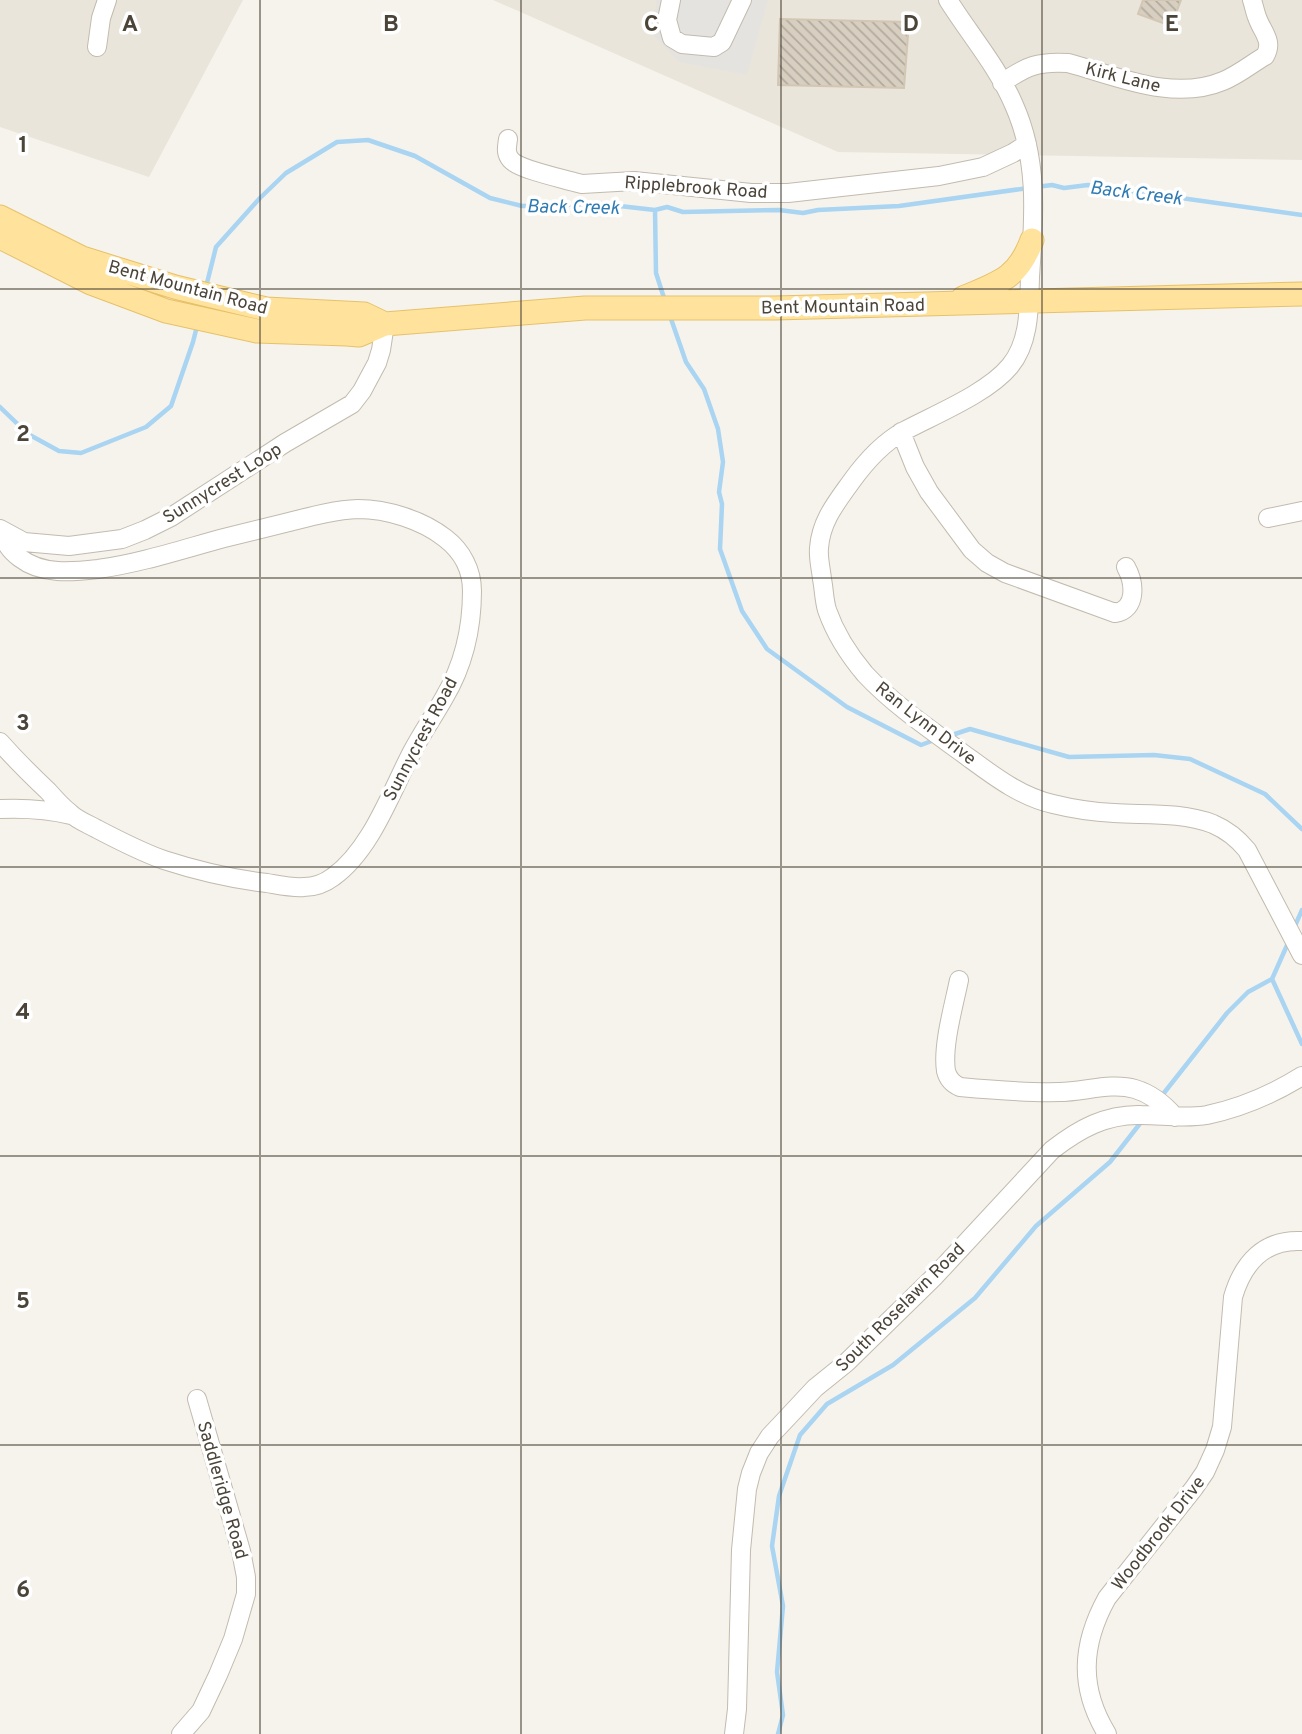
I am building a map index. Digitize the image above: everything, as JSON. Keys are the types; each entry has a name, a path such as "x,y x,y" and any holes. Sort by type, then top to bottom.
{"main road":[{"name":"Bent Mountain Road","path":"0,217 82,258 175,287 266,309 349,324"},
{"name":"Bent Mountain Road","path":"0,237 91,283 166,311 257,331 349,324 364,314 385,324 585,309 775,308 1302,294"},
{"path":"953,303 1000,282 1014,272 1027,256 1032,240"}],"street":[{"path":"97,47 101,18 107,0"},
{"path":"671,0 667,20 672,38 682,44 714,47 722,42 742,0"},
{"name":"Ran Lynn Drive","path":"948,0 1002,83 1014,105 1027,144 1032,172 1032,240 1029,301 1022,348 1009,367 993,383 901,432 878,449 861,468 834,505 821,535 818,550 826,607 849,653 880,689 925,727 1010,787 1051,804 1081,810 1188,818 1227,831 1247,850 1302,955"},
{"name":"Kirk Lane","path":"1002,83 1021,70 1058,62 1141,84 1189,89 1210,86 1226,80 1265,56 1269,49 1269,42 1257,19 1252,0"},
{"name":"Ripplebrook Road","path":"508,139 506,149 513,162 582,184 634,181 751,193 788,193 939,176 983,167 1027,144"},
{"name":"Sunnycrest Loop","path":"3,531 24,542 69,546 122,539 171,517 285,443 352,404 377,363 385,324"},
{"path":"901,432 915,467 929,492 972,550 987,563 1004,573 1115,613 1128,608 1132,597 1133,585 1126,567"},
{"name":"Sunnycrest Road","path":"0,809 26,808 71,815 153,855 207,872 242,880 307,887 320,884 333,878 361,847 446,695 468,637 472,610 472,584 468,568 463,556 453,544 437,531 405,517 372,510 321,513 114,567 75,572 33,566 10,549 3,531"},
{"path":"1268,518 1302,511"},
{"name":"Sunnycrest Road","path":"0,742 71,815"},
{"path":"959,980 946,1054 946,1071 954,1085 1026,1092 1119,1087 1134,1089 1152,1096 1175,1117"},
{"name":"South Roselawn Road","path":"734,1734 741,1550 747,1489 759,1453 770,1436 815,1388 846,1363 935,1276 1052,1150 1072,1135 1093,1123 1116,1117 1206,1115 1264,1096 1302,1076"},
{"name":"Woodbrook Drive","path":"1107,1734 1090,1695 1086,1670 1090,1636 1097,1617 1107,1598 1194,1488 1215,1450 1222,1427 1233,1297 1238,1281 1258,1254 1282,1242 1302,1241"},
{"name":"Saddleridge Road","path":"188,1732 201,1711 233,1639 243,1606 246,1577 242,1551 197,1399"}],"shaded area":[{"path":"0,0 243,0 149,177 0,127"},
{"path":"493,0 1302,0 1302,160 838,152"},
{"path":"656,0 768,0 747,75 679,62 655,37"}],"building":[{"path":"1143,0 1181,0 1171,26 1138,14"},
{"path":"780,19 909,22 904,88 778,85"}],"waterway":[{"name":"Back Creek","path":"206,287 216,247 260,198 286,173 337,142 368,140 415,156 490,198 522,206 602,204 655,210 667,207 683,212 779,210 803,213 899,206 1028,188"},
{"name":"Back Creek","path":"1036,187 1088,185 1302,215"},
{"path":"655,210 656,273 665,301"},
{"path":"670,316 686,362 704,389 718,429 723,462 719,492 722,504 720,549 742,611 767,649 847,707 921,745 937,739"},
{"name":"Back Creek","path":"0,407 28,434 59,451 81,453 146,427 171,406 197,326"},
{"path":"949,736 970,729 1069,757 1154,755 1190,759 1265,794 1302,829"},
{"path":"1294,928 1302,910"},
{"path":"1160,1098 1227,1013 1248,992 1272,979 1288,943"},
{"path":"1272,979 1302,1044"},
{"path":"778,1734 783,1715 777,1672 783,1606 772,1546 779,1496 800,1435 827,1404 893,1365 975,1298 1036,1226 1110,1162 1142,1121"}]}
